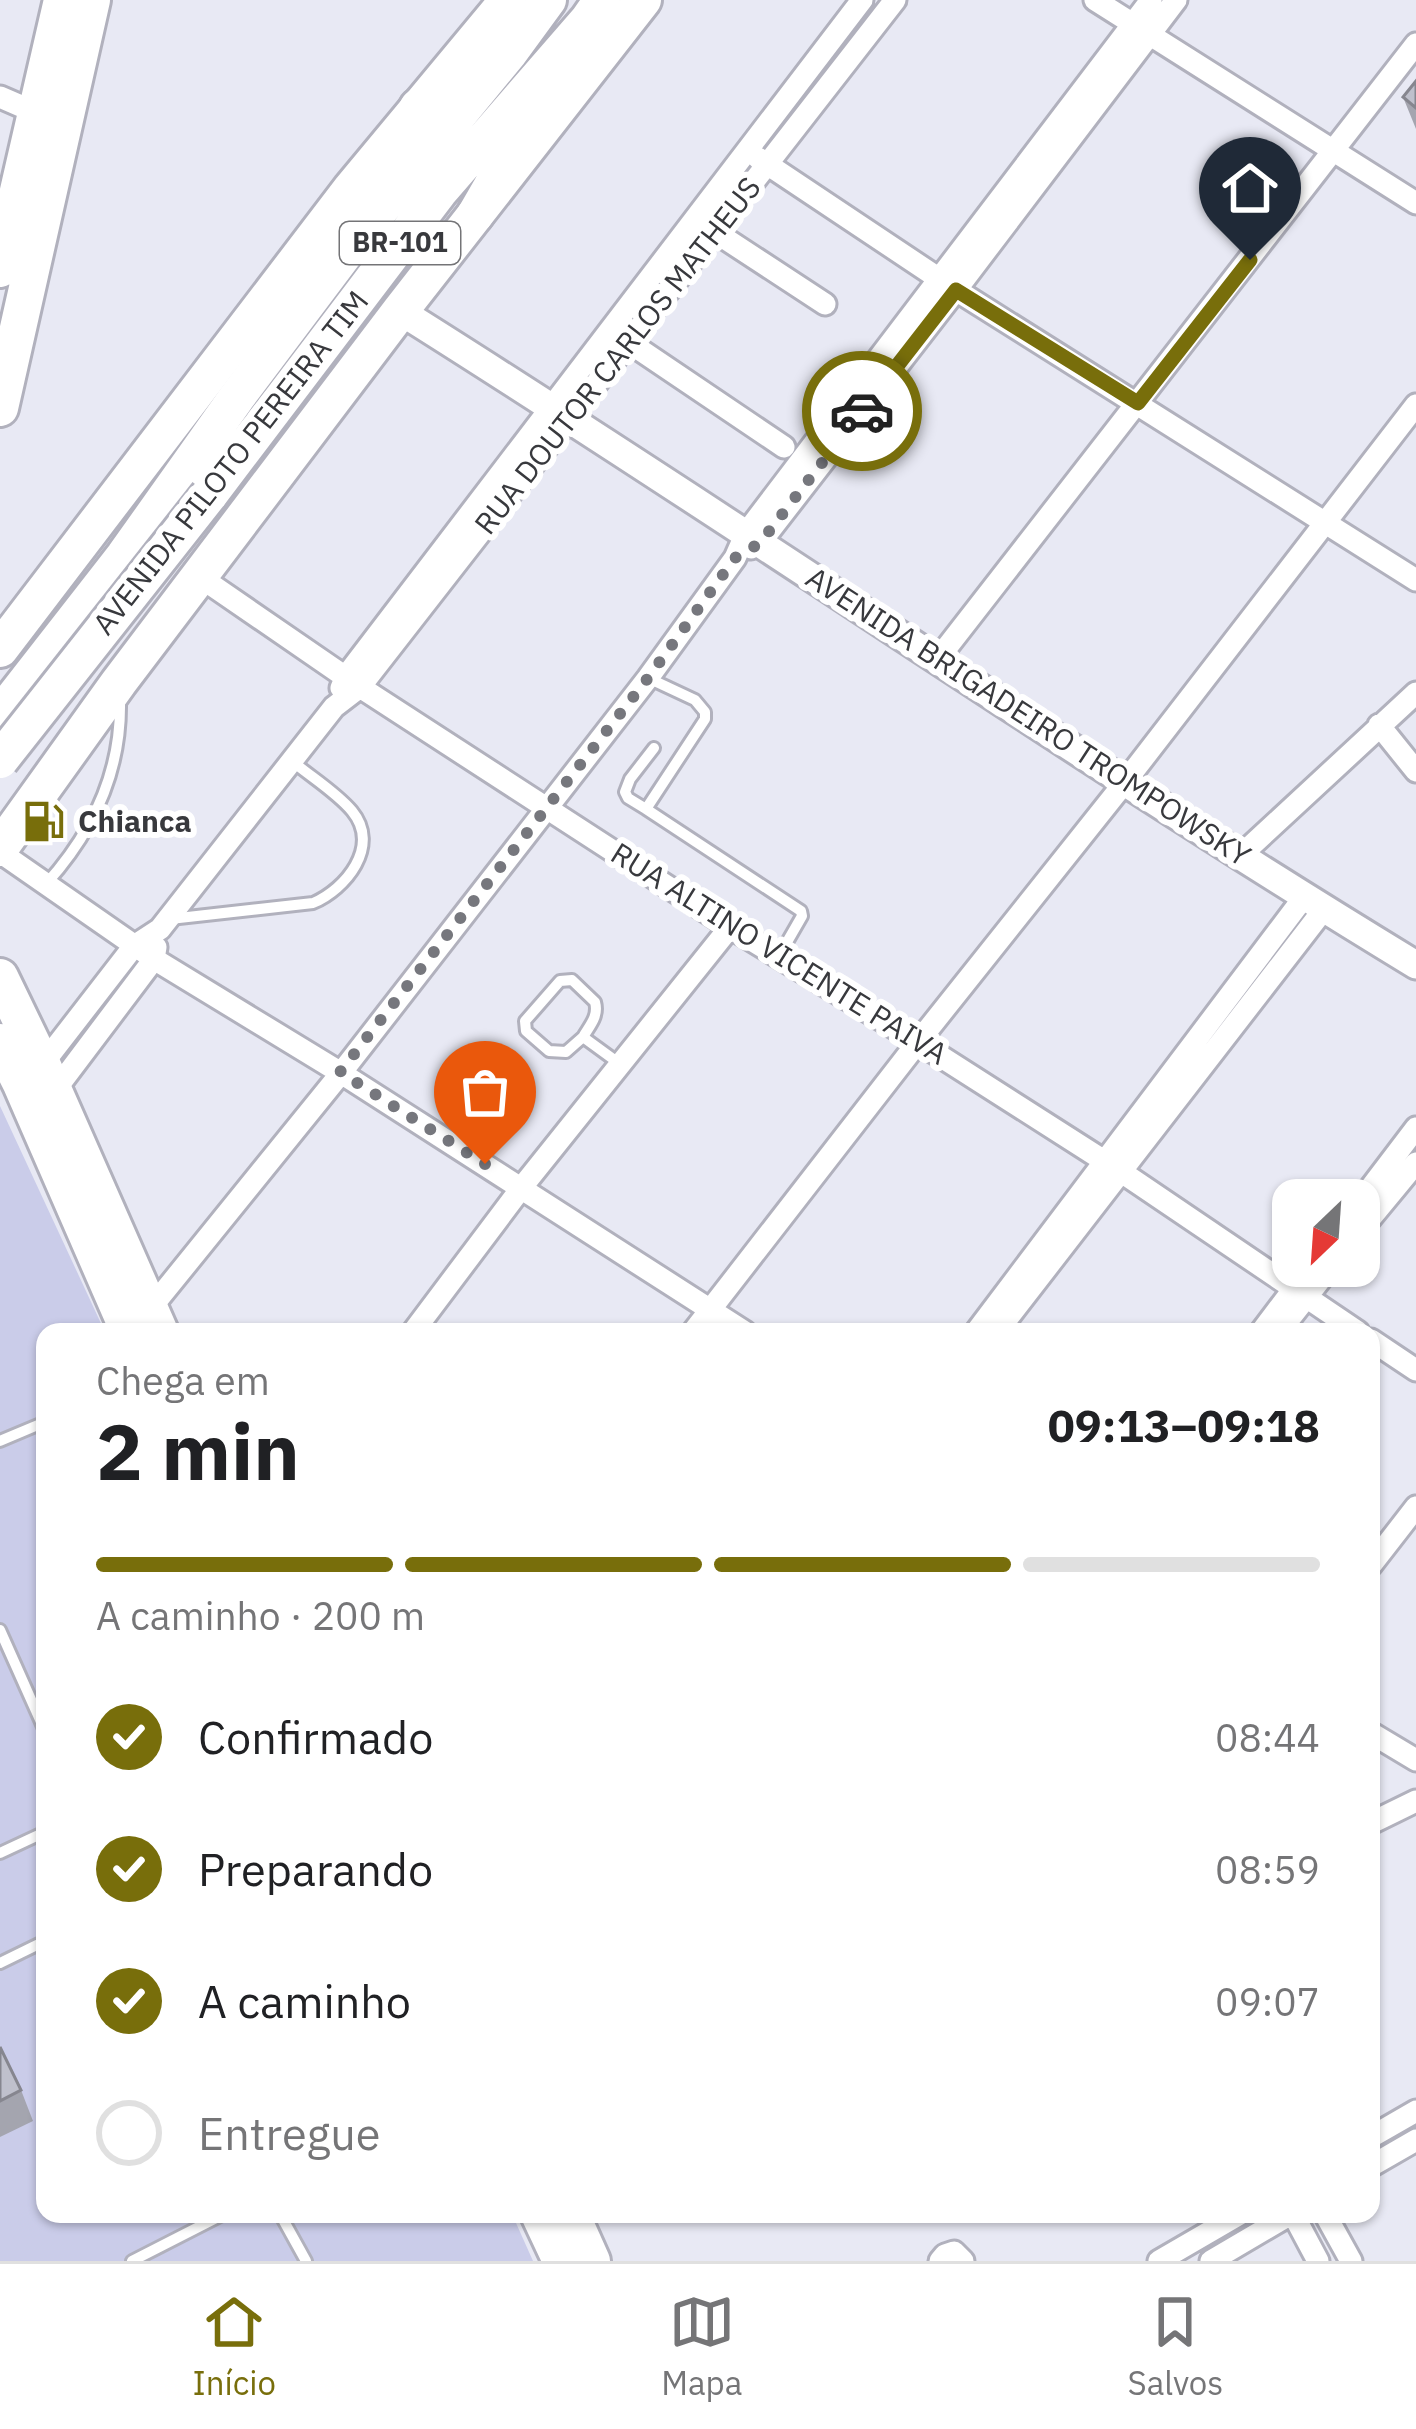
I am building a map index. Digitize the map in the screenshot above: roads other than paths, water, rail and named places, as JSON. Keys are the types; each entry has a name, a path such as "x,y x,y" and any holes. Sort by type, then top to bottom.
{"main road":[{"path":"0,269 8,201 38,113 62,0"},
{"path":"0,408 92,0"},
{"name":"AVENIDA PILOTO PEREIRA TIM","path":"0,715 124,556 355,240 548,0"},
{"path":"3,845 119,682 400,311 644,0"},
{"path":"1,647 351,189 502,2"},
{"path":"475,215 595,10"},
{"name":"AVENIDA PILOTO PEREIRA TIM","path":"0,757 209,495 439,192 595,10"},
{"path":"355,240 418,107"},
{"path":"0,757 15,772 20,790 3,845"},
{"path":"0,977 37,1089 141,1323"},
{"path":"0,1042 37,1089"},
{"path":"543,2223 561,2261"},
{"path":"575,2223 592,2261"}],"street":[{"name":"RUA DOUTOR CARLOS MATHEUS","path":"37,1089 619,335 695,219 862,0"},
{"name":"RUA DOUTOR CARLOS MATHEUS","path":"619,335 715,232 896,0"},
{"path":"1095,0 1416,203"},
{"path":"1141,29 1151,0"},
{"path":"144,1323 648,678 1141,29 1176,0"},
{"path":"938,660 1416,44"},
{"path":"0,97 38,113"},
{"path":"748,151 948,284 1416,580"},
{"path":"695,219 825,304"},
{"name":"AVENIDA BRIGADEIRO TROMPOWSKY","path":"400,311 559,412 747,545 938,660 1416,965"},
{"path":"619,335 784,447"},
{"path":"700,1323 1416,405"},
{"name":"RUA ALTINO VICENTE PAIVA","path":"200,577 730,927 1113,1166 1345,1323"},
{"path":"1240,856 1416,693"},
{"path":"1379,725 1416,771"},
{"path":"3,845 46,884 144,952 731,1323"},
{"path":"983,1323 1113,1166 1314,903"},
{"path":"420,1323 730,927"},
{"path":"1377,1179 1416,1128"},
{"path":"1380,1207 1416,1163"},
{"path":"1003,1323 1113,1166"},
{"path":"1284,1323 1302,1287"},
{"path":"1270,1323 1307,1287"},
{"path":"1380,1346 1416,1370"},
{"path":"1380,1554 1416,1508"},
{"path":"1380,1738 1416,1760"},
{"path":"1380,1819 1416,1801"},
{"path":"1380,2132 1416,2111"},
{"path":"1380,2161 1416,2140"},
{"path":"1159,2261 1224,2223"},
{"path":"1210,2261 1276,2223"},
{"path":"1297,2223 1318,2261"},
{"path":"1330,2223 1351,2261"},
{"path":"940,2261 954,2252 963,2261"}],"lane":[{"path":"646,808 705,719 695,700 648,678"},
{"path":"46,884 85,834 105,791 117,745 119,682"},
{"path":"654,748 625,793 801,910 778,956"},
{"path":"164,924 313,903 344,883 361,853 359,822 351,809 292,761"},
{"path":"572,980 597,1007 583,1037 566,1052 554,1052 526,1031 524,1021 560,981 572,980"},
{"path":"583,1037 620,1064"},
{"path":"0,1441 36,1426"},
{"path":"0,1630 36,1711"},
{"path":"0,1853 36,1836"},
{"path":"0,1963 36,1945"},
{"path":"132,2261 206,2223"},
{"path":"285,2223 306,2261"}],"place":[{"name":"Chianca","path":"44,822"}]}
